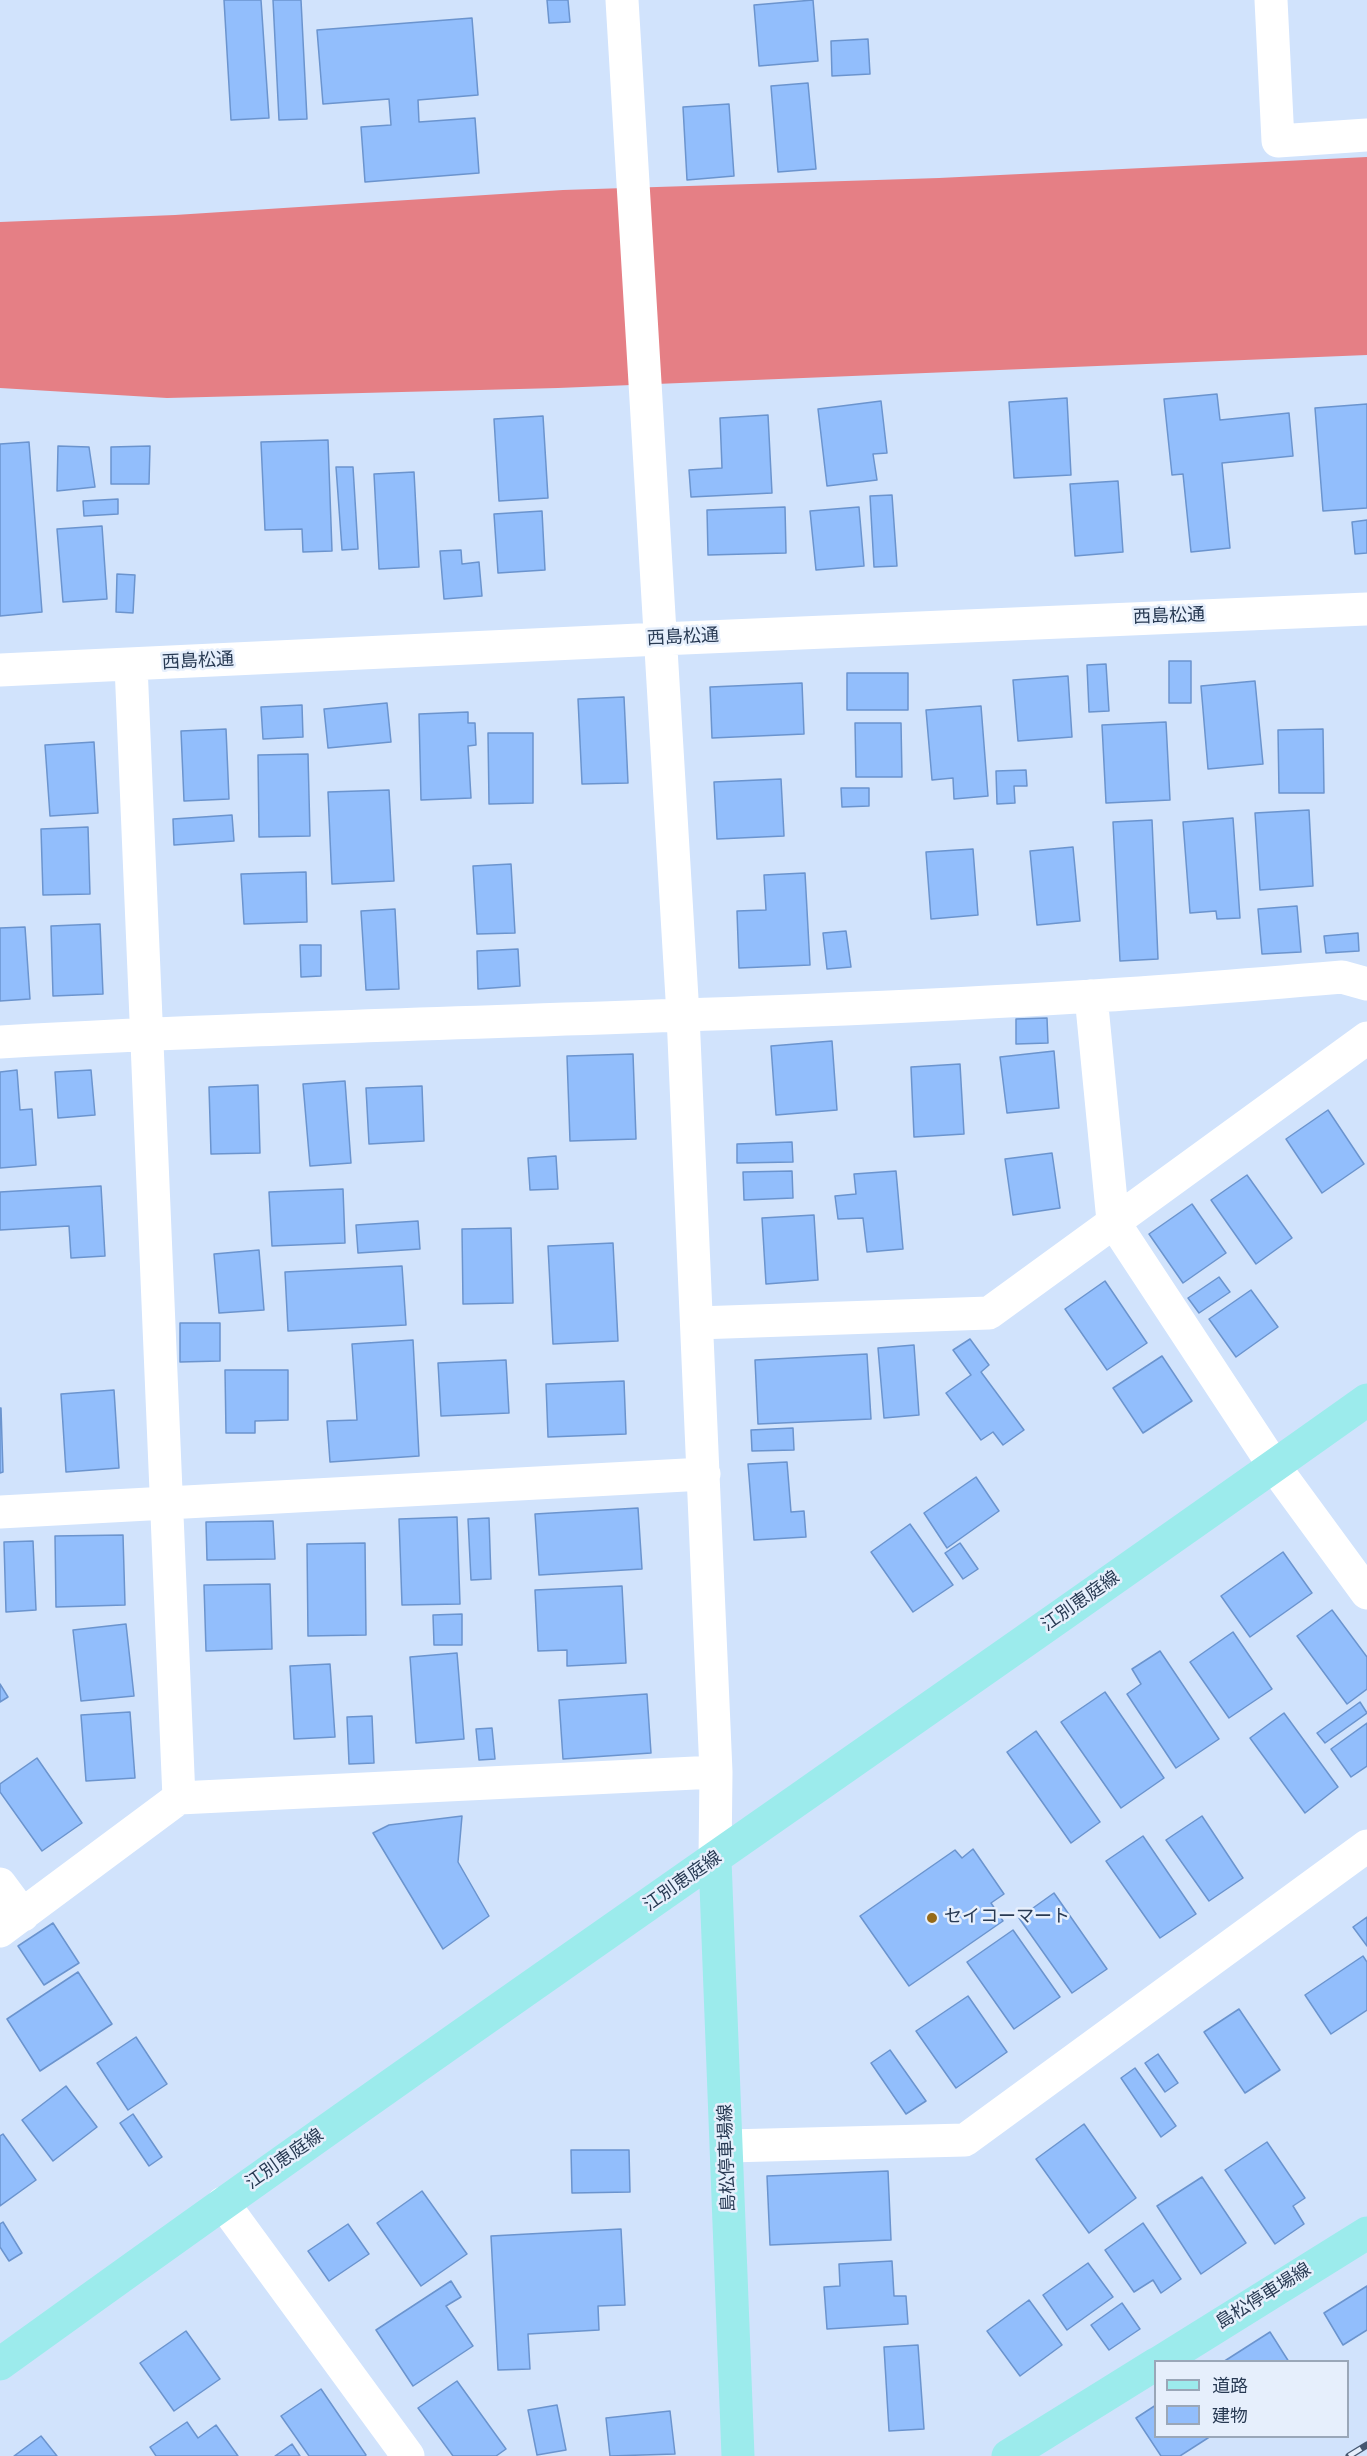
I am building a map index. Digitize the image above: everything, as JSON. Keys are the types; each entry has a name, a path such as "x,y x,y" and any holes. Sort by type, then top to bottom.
{"main road":[{"name":"江別恵庭線","path":"0,2364 223,2203 716,1860 1367,1400"},
{"name":"島松停車場線","path":"716,1860 738,2456"},
{"name":"島松停車場線","path":"1162,2360 1367,2233"},
{"path":"1008,2456 1154,2365"}],"street":[{"path":"622,0 683,1015 716,1772 716,1860"},
{"path":"1271,0 1278,141 1367,135"},
{"name":"西島松通","path":"0,670 1367,609"},
{"path":"131,665 179,1798"},
{"path":"0,1042 148,1033 683,1015 1091,996 1342,977 1367,984"},
{"path":"1091,996 1113,1221 1274,1466 1367,1593"},
{"path":"696,1323 989,1313 1367,1038"},
{"path":"0,1512 704,1474"},
{"path":"0,1884 11,1923 179,1798 716,1772"},
{"path":"728,2146 965,2140 1367,1846"},
{"path":"223,2203 408,2456"}],"shaded area":[{"path":"1367,157 1367,355 558,388 167,398 0,388 0,222 175,215 563,190 939,178"}],"building":[{"path":"224,0 261,0 269,118 231,120"},
{"path":"273,0 301,0 307,119 279,120"},
{"path":"547,0 568,0 570,22 549,23"},
{"path":"813,0 818,61 759,66 754,5"},
{"path":"472,18 478,95 418,100 419,122 475,118 479,173 365,182 361,127 391,125 389,99 323,104 317,30"},
{"path":"868,39 870,74 832,76 831,41"},
{"path":"808,83 816,169 778,172 771,86"},
{"path":"729,104 734,176 687,180 683,107"},
{"path":"1217,394 1220,420 1289,413 1293,456 1222,463 1230,548 1191,552 1183,474 1172,475 1164,399"},
{"path":"1067,398 1071,475 1014,478 1009,402"},
{"path":"881,401 887,453 873,454 877,480 827,486 818,409"},
{"path":"1367,404 1367,508 1323,511 1315,408"},
{"path":"768,415 772,493 691,497 689,470 722,468 720,418"},
{"path":"543,416 548,498 499,501 494,419"},
{"path":"328,440 332,551 303,552 302,529 265,530 261,442"},
{"path":"29,442 42,612 0,616 0,444"},
{"path":"58,446 89,447 95,487 57,491"},
{"path":"150,446 149,484 111,484 111,447"},
{"path":"336,467 353,467 358,549 342,550"},
{"path":"414,472 419,567 379,569 374,474"},
{"path":"1118,481 1123,552 1075,556 1070,484"},
{"path":"892,495 897,566 874,567 870,496"},
{"path":"118,499 118,514 84,516 83,501"},
{"path":"785,507 786,553 708,555 707,510"},
{"path":"859,507 864,566 816,570 810,511"},
{"path":"542,511 545,570 498,573 494,514"},
{"path":"1367,520 1367,553 1355,554 1352,522"},
{"path":"102,526 107,599 63,602 57,529"},
{"path":"461,550 462,564 479,562 482,596 444,599 440,551"},
{"path":"117,574 135,575 133,613 116,612"},
{"path":"1169,661 1191,661 1191,703 1169,703"},
{"path":"1106,664 1109,711 1089,712 1087,665"},
{"path":"847,673 908,673 908,710 847,710"},
{"path":"1068,676 1072,737 1018,741 1013,680"},
{"path":"1255,681 1263,764 1208,769 1201,686"},
{"path":"802,683 804,734 712,738 710,687"},
{"path":"624,697 628,783 582,784 578,699"},
{"path":"387,703 391,742 328,748 324,709"},
{"path":"302,705 303,737 263,739 261,707"},
{"path":"981,706 988,796 954,799 953,778 932,780 926,710"},
{"path":"468,712 468,723 475,723 476,745 468,746 471,798 421,800 419,714"},
{"path":"1166,722 1170,800 1106,803 1102,725"},
{"path":"855,723 901,723 902,777 856,777"},
{"path":"226,729 229,799 184,801 181,731"},
{"path":"1323,729 1324,793 1279,793 1278,730"},
{"path":"488,733 533,733 533,803 489,804"},
{"path":"94,742 98,813 50,816 45,745"},
{"path":"308,754 310,836 259,837 258,755"},
{"path":"1026,770 1027,786 1014,786 1015,803 997,804 996,771"},
{"path":"781,779 784,836 717,839 714,782"},
{"path":"841,788 869,788 869,806 842,807"},
{"path":"389,790 394,881 332,884 328,792"},
{"path":"1309,810 1313,886 1260,890 1255,813"},
{"path":"232,815 234,841 174,845 173,819"},
{"path":"1233,818 1240,918 1217,919 1216,911 1190,913 1183,822"},
{"path":"1152,820 1158,959 1120,961 1113,822"},
{"path":"88,827 90,894 43,895 41,829"},
{"path":"1073,847 1080,921 1037,925 1030,851"},
{"path":"973,849 978,915 931,919 926,852"},
{"path":"511,864 515,933 477,934 473,866"},
{"path":"306,872 307,922 244,924 241,874"},
{"path":"805,873 810,965 739,968 737,911 766,910 764,875"},
{"path":"1297,906 1301,952 1262,954 1258,909"},
{"path":"395,909 399,989 366,990 361,911"},
{"path":"100,924 103,994 53,996 51,926"},
{"path":"25,927 30,999 0,1001 0,928"},
{"path":"846,931 851,967 827,969 823,933"},
{"path":"1358,933 1359,951 1326,953 1324,936"},
{"path":"300,945 321,945 321,976 301,977"},
{"path":"518,949 520,986 478,989 477,951"},
{"path":"1047,1018 1048,1043 1016,1044 1016,1019"},
{"path":"832,1041 837,1110 776,1115 771,1046"},
{"path":"1054,1051 1059,1108 1007,1113 1000,1057"},
{"path":"633,1054 636,1139 570,1141 567,1056"},
{"path":"960,1064 964,1134 914,1137 911,1067"},
{"path":"17,1070 20,1110 32,1109 36,1165 0,1168 0,1072"},
{"path":"91,1070 95,1115 58,1118 55,1072"},
{"path":"345,1081 351,1163 310,1166 303,1084"},
{"path":"258,1085 260,1153 211,1154 209,1087"},
{"path":"422,1086 424,1141 369,1144 366,1088"},
{"path":"1328,1110 1364,1164 1322,1193 1286,1139"},
{"path":"792,1142 793,1162 737,1163 737,1144"},
{"path":"1052,1153 1060,1208 1013,1215 1005,1159"},
{"path":"556,1156 558,1189 530,1190 528,1158"},
{"path":"792,1171 793,1198 744,1200 743,1172"},
{"path":"896,1171 903,1249 867,1252 863,1218 838,1219 835,1196 856,1194 854,1174"},
{"path":"1247,1175 1292,1238 1256,1264 1211,1200"},
{"path":"101,1186 105,1256 71,1258 69,1226 0,1230 0,1192"},
{"path":"343,1189 345,1243 272,1246 269,1192"},
{"path":"1192,1204 1226,1253 1183,1283 1149,1234"},
{"path":"814,1215 818,1280 766,1284 762,1218"},
{"path":"418,1221 420,1249 358,1253 356,1225"},
{"path":"511,1228 513,1303 463,1304 462,1229"},
{"path":"613,1243 618,1341 553,1344 548,1246"},
{"path":"259,1250 264,1310 219,1313 214,1254"},
{"path":"402,1266 406,1325 288,1331 285,1272"},
{"path":"1219,1277 1230,1292 1199,1313 1188,1298"},
{"path":"1105,1281 1147,1343 1107,1370 1065,1309"},
{"path":"1251,1290 1278,1327 1236,1357 1209,1319"},
{"path":"180,1323 220,1323 220,1361 180,1362"},
{"path":"970,1339 989,1365 981,1372 1024,1430 1003,1445 993,1432 981,1440 946,1393 971,1375 953,1350"},
{"path":"413,1340 419,1456 330,1462 327,1421 357,1420 352,1344"},
{"path":"914,1345 919,1415 884,1418 878,1348"},
{"path":"867,1354 871,1419 758,1424 755,1360"},
{"path":"1162,1356 1192,1401 1143,1433 1113,1388"},
{"path":"506,1360 509,1413 441,1416 438,1363"},
{"path":"225,1370 288,1370 288,1420 255,1421 255,1433 226,1433"},
{"path":"624,1381 626,1434 548,1437 546,1384"},
{"path":"114,1390 119,1468 66,1472 61,1394"},
{"path":"0,1408 3,1472 0,1473"},
{"path":"793,1428 794,1450 752,1451 751,1430"},
{"path":"787,1462 791,1512 804,1511 806,1537 754,1540 748,1464"},
{"path":"976,1477 999,1511 947,1548 924,1513"},
{"path":"638,1508 642,1569 539,1575 535,1514"},
{"path":"457,1517 460,1604 402,1605 399,1519"},
{"path":"489,1518 491,1579 471,1580 468,1519"},
{"path":"273,1521 275,1559 207,1560 206,1522"},
{"path":"910,1524 953,1585 913,1612 871,1552"},
{"path":"123,1535 125,1605 56,1607 55,1536"},
{"path":"33,1541 36,1610 6,1612 4,1542"},
{"path":"365,1543 366,1635 308,1636 307,1544"},
{"path":"960,1543 978,1569 963,1579 945,1553"},
{"path":"1283,1552 1312,1593 1250,1637 1221,1596"},
{"path":"270,1584 272,1649 206,1651 204,1585"},
{"path":"622,1586 626,1663 567,1666 567,1650 538,1651 535,1590"},
{"path":"1332,1610 1367,1657 1367,1689 1347,1704 1297,1636"},
{"path":"462,1614 462,1645 434,1645 433,1615"},
{"path":"126,1624 134,1696 81,1701 73,1630"},
{"path":"1233,1632 1272,1689 1229,1718 1190,1662"},
{"path":"1160,1651 1219,1739 1176,1768 1127,1694 1141,1684 1132,1669"},
{"path":"457,1653 464,1739 416,1743 410,1657"},
{"path":"330,1664 335,1737 294,1739 290,1666"},
{"path":"0,1684 8,1697 0,1702"},
{"path":"1105,1692 1164,1778 1121,1808 1061,1722"},
{"path":"647,1694 651,1753 563,1759 559,1700"},
{"path":"1360,1702 1367,1713 1325,1743 1317,1733"},
{"path":"130,1712 135,1778 86,1781 81,1715"},
{"path":"1284,1713 1338,1787 1305,1813 1250,1738"},
{"path":"372,1716 374,1763 349,1764 347,1717"},
{"path":"1367,1723 1367,1766 1351,1777 1331,1749"},
{"path":"492,1728 495,1759 479,1760 476,1729"},
{"path":"1036,1731 1100,1822 1071,1843 1007,1752"},
{"path":"37,1758 82,1823 42,1851 0,1792 0,1784"},
{"path":"462,1816 458,1862 489,1916 443,1949 373,1833 389,1825"},
{"path":"1202,1816 1243,1878 1209,1901 1166,1840"},
{"path":"1143,1836 1196,1914 1160,1938 1106,1861"},
{"name":"セイコーマート","path":"973,1849 1004,1894 991,1903 1003,1921 909,1986 860,1916 955,1850 962,1858"},
{"path":"1054,1893 1107,1969 1072,1993 1019,1918"},
{"path":"1367,1917 1367,1946 1353,1927"},
{"path":"53,1923 79,1963 44,1985 18,1946"},
{"path":"1013,1930 1060,1997 1014,2029 967,1962"},
{"path":"1363,1956 1367,1962 1367,2010 1331,2034 1305,1995"},
{"path":"78,1972 112,2024 40,2071 7,2019"},
{"path":"968,1996 1007,2052 956,2088 916,2031"},
{"path":"1239,2009 1280,2070 1245,2093 1204,2032"},
{"path":"136,2037 167,2084 128,2110 97,2063"},
{"path":"890,2050 926,2101 906,2114 871,2063"},
{"path":"1158,2054 1178,2083 1165,2092 1145,2063"},
{"path":"1135,2068 1176,2126 1161,2137 1121,2078"},
{"path":"66,2086 97,2127 53,2161 22,2120"},
{"path":"133,2114 162,2157 149,2166 120,2123"},
{"path":"1084,2124 1136,2198 1089,2233 1036,2159"},
{"path":"3,2134 36,2180 0,2206 0,2136"},
{"path":"1267,2142 1305,2198 1293,2206 1304,2224 1275,2244 1225,2170"},
{"path":"571,2150 629,2150 630,2192 572,2193"},
{"path":"888,2171 891,2240 770,2245 767,2176"},
{"path":"1202,2177 1246,2243 1201,2274 1157,2206"},
{"path":"422,2191 467,2254 421,2286 377,2223"},
{"path":"3,2222 22,2253 9,2261 0,2247 0,2224"},
{"path":"1143,2223 1181,2279 1161,2293 1153,2280 1134,2292 1105,2250"},
{"path":"348,2224 369,2254 329,2281 308,2251"},
{"path":"621,2229 625,2305 598,2306 599,2330 528,2334 530,2369 498,2370 491,2236"},
{"path":"892,2261 894,2296 906,2296 908,2324 827,2329 824,2287 840,2286 839,2264"},
{"path":"1088,2263 1113,2297 1067,2330 1043,2295"},
{"path":"451,2281 461,2297 446,2306 473,2346 413,2386 376,2330"},
{"path":"1367,2286 1367,2330 1343,2345 1324,2313"},
{"path":"1029,2300 1062,2345 1020,2376 987,2331"},
{"path":"1122,2303 1140,2329 1109,2350 1091,2325"},
{"path":"186,2331 220,2379 174,2411 140,2363"},
{"path":"1270,2332 1288,2360 1226,2360"},
{"path":"918,2345 924,2429 889,2431 884,2347"},
{"path":"457,2381 506,2449 496,2456 453,2456 418,2408"},
{"path":"321,2389 365,2456 309,2456 281,2416"},
{"path":"557,2405 566,2450 537,2455 528,2410"},
{"path":"1154,2406 1154,2438 1208,2438 1180,2456 1161,2456 1136,2418"},
{"path":"670,2411 675,2454 610,2456 606,2418"},
{"path":"187,2422 198,2438 216,2425 238,2456 156,2456 150,2447"},
{"path":"41,2436 57,2456 14,2456"},
{"path":"292,2444 300,2456 275,2456"}],"railway":[{"path":"1349,2456 1367,2445"}],"place":[{"name":"セイコーマート","path":"932,1918"}]}
